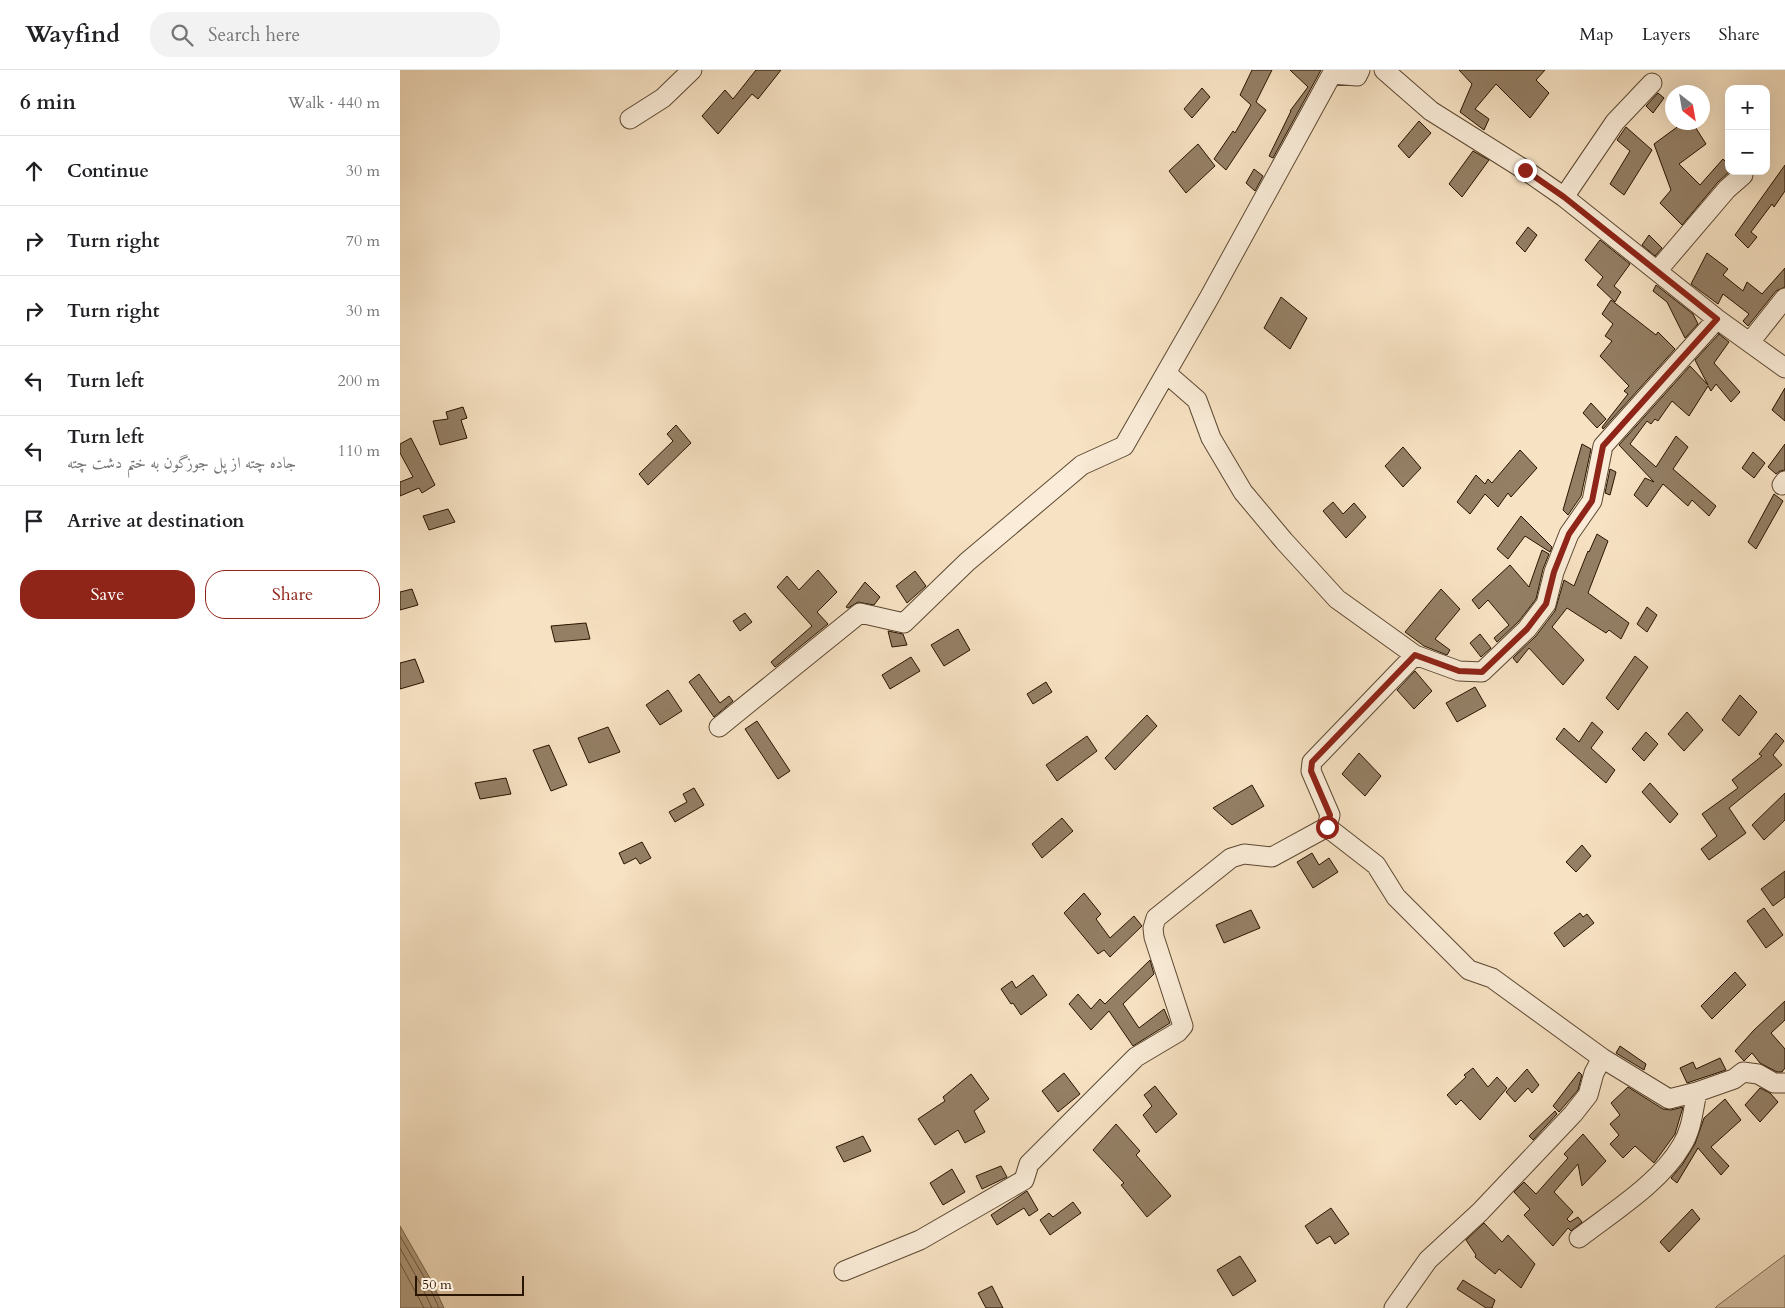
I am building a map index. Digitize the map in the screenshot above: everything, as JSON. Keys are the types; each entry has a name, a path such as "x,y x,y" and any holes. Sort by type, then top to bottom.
{"street":[{"path":"630,119 663,98 692,70"},
{"path":"719,727 860,613 904,623 967,562 1082,465 1124,446 1214,289 1332,74 1357,76 1360,70"},
{"path":"1384,70 1431,111 1564,197 1717,319 1785,368"},
{"path":"1564,197 1615,122 1652,84"},
{"path":"1658,271 1727,190 1744,175"},
{"path":"1750,342 1785,298"},
{"path":"1166,373 1198,400 1211,438 1239,485 1284,541 1337,599 1415,655 1459,671 1482,672 1527,629 1546,604 1554,572 1569,534 1592,501 1603,446 1717,319"},
{"path":"844,1271 920,1240 1024,1180 1029,1164 1136,1057 1178,1032 1183,1026 1154,937 1153,928 1156,918 1231,858 1244,854 1272,856 1327,827 1330,815 1311,771 1312,762 1415,655"},
{"path":"1327,827 1376,865 1396,897 1469,970 1492,978 1602,1058 1669,1100 1734,1079 1743,1072 1758,1074 1774,1084 1785,1083"},
{"path":"1394,1308 1428,1260 1480,1212 1573,1114 1588,1095 1594,1073 1602,1058"},
{"path":"1579,1238 1658,1176 1683,1144 1691,1124 1696,1092"}],"shaded area":[{"path":"1785,1255 1785,1308 1715,1308 1717,1306"}],"water":[{"path":"400,1226 431,1280 444,1308 400,1308"}],"building":[{"path":"756,70 781,70 758,99 752,94 718,134 702,116 725,90 733,99"},
{"path":"1252,70 1272,70 1256,102 1266,110 1226,170 1214,159 1233,131 1235,133 1251,105 1240,95"},
{"path":"1290,70 1321,70 1273,158 1269,156 1290,111 1308,87"},
{"path":"1459,70 1545,70 1536,80 1549,93 1530,118 1496,84 1475,109 1489,119 1484,130 1460,112 1472,84"},
{"path":"1202,88 1210,97 1192,118 1184,109"},
{"path":"1658,93 1664,98 1653,113 1646,106"},
{"path":"1419,121 1431,133 1409,158 1398,146"},
{"path":"1626,127 1652,150 1624,195 1610,184 1630,151 1617,140"},
{"path":"1673,130 1697,130 1706,144 1679,164 1700,185 1723,159 1725,161 1726,175 1682,225 1660,203 1671,190 1654,144"},
{"path":"1198,144 1215,166 1186,193 1169,171"},
{"path":"1473,151 1489,160 1462,197 1449,184"},
{"path":"1785,165 1785,191 1774,207 1772,204 1751,232 1757,237 1748,248 1735,235"},
{"path":"1254,169 1263,176 1255,191 1246,183"},
{"path":"1528,227 1537,235 1525,252 1516,243"},
{"path":"1649,235 1662,248 1655,256 1642,245"},
{"path":"1600,240 1630,264 1614,286 1621,292 1615,302 1597,285 1603,277 1585,260"},
{"path":"1707,253 1728,269 1723,275 1743,291 1747,282 1762,294 1785,268 1785,287 1776,291 1748,326 1743,321 1749,314 1723,294 1718,304 1691,284"},
{"path":"1656,285 1693,314 1698,324 1685,338 1667,302 1653,291"},
{"path":"1281,297 1307,318 1290,349 1264,328"},
{"path":"1611,300 1656,335 1658,332 1675,349 1603,429 1602,427 1628,394 1624,391 1629,386 1600,356 1612,341 1605,336 1613,324 1602,314"},
{"path":"1719,334 1729,342 1714,363 1740,392 1731,402 1716,384 1711,391 1708,386 1689,416 1672,401 1658,421 1655,419 1651,424 1647,421 1630,444 1656,467 1676,436 1688,447 1673,469 1716,506 1709,516 1692,500 1688,506 1663,484 1647,507 1634,495 1645,478 1654,482 1619,445 1690,366 1708,385 1695,360"},
{"path":"1785,388 1785,421 1772,410"},
{"path":"1591,403 1606,419 1597,428 1583,413"},
{"path":"463,407 467,418 461,420 467,438 440,445 433,421 448,419 446,412"},
{"path":"676,425 691,443 648,485 639,474 673,441 667,434"},
{"path":"411,438 435,485 422,493 419,488 400,496 400,482 413,477 400,453 400,444"},
{"path":"1582,444 1591,449 1581,496 1568,515 1563,510"},
{"path":"1785,444 1785,470 1776,474 1768,467"},
{"path":"1403,447 1421,468 1403,487 1385,466"},
{"path":"1520,450 1537,468 1511,497 1508,493 1498,507 1485,494 1470,514 1457,502 1476,475 1485,484 1488,479 1492,483"},
{"path":"1753,452 1765,463 1754,478 1742,468"},
{"path":"1610,469 1616,472 1610,495 1605,493"},
{"path":"1774,494 1783,501 1756,549 1748,542"},
{"path":"1333,502 1343,514 1354,503 1366,517 1346,538 1323,511"},
{"path":"448,509 455,522 429,530 423,516"},
{"path":"1521,516 1552,547 1550,552 1525,536 1508,559 1497,549"},
{"path":"1597,534 1608,541 1588,593 1629,623 1621,639 1609,630 1606,633 1567,608 1552,627 1584,660 1563,685 1529,648 1517,663 1513,658 1536,636 1555,611 1564,580 1574,586"},
{"path":"1542,550 1549,554 1543,569 1536,599 1519,621 1497,642 1494,638 1509,625 1488,600 1479,609 1472,600 1510,565 1529,587"},
{"path":"818,570 837,592 817,612 828,624 775,667 771,662 812,626 777,587 787,576 799,590"},
{"path":"915,571 926,586 907,603 896,586"},
{"path":"865,582 880,597 874,605 858,602 848,608 846,607"},
{"path":"412,589 418,605 400,610 400,592"},
{"path":"1441,589 1460,609 1435,639 1450,650 1447,655 1424,646 1405,632"},
{"path":"1647,607 1657,615 1647,632 1637,624"},
{"path":"745,613 752,622 740,631 733,621"},
{"path":"586,623 590,639 555,642 551,626"},
{"path":"958,629 970,650 944,666 931,645"},
{"path":"888,631 903,634 907,645 892,647"},
{"path":"1480,634 1491,648 1481,657 1470,643"},
{"path":"1635,656 1648,667 1618,710 1606,698"},
{"path":"911,657 920,671 890,689 882,675"},
{"path":"415,659 424,682 400,689 400,663"},
{"path":"1415,671 1432,691 1414,709 1397,690"},
{"path":"699,674 720,703 729,696 733,701 714,717 689,682"},
{"path":"1046,682 1052,692 1033,704 1027,694"},
{"path":"1475,687 1486,706 1457,722 1446,703"},
{"path":"668,690 682,711 660,725 646,705"},
{"path":"1740,695 1757,712 1739,736 1722,720"},
{"path":"1687,712 1703,730 1684,751 1668,734"},
{"path":"1147,715 1157,726 1115,770 1105,758"},
{"path":"757,721 790,771 778,779 745,729"},
{"path":"1592,722 1603,732 1591,748 1615,770 1606,783 1556,739 1564,728 1579,742"},
{"path":"608,727 620,752 589,763 578,738"},
{"path":"1646,732 1658,744 1644,761 1632,749"},
{"path":"1776,733 1784,741 1773,755 1782,765 1729,808 1746,833 1709,860 1701,849 1717,836 1702,814 1738,788 1732,780 1762,756 1759,754"},
{"path":"1087,736 1097,751 1057,781 1046,765"},
{"path":"549,745 567,785 551,791 533,750"},
{"path":"1359,753 1381,776 1365,796 1342,774"},
{"path":"506,778 511,794 480,799 475,783"},
{"path":"1650,783 1678,814 1670,823 1642,792"},
{"path":"1252,785 1264,806 1232,825 1213,808"},
{"path":"694,788 704,805 675,822 669,812 687,802 683,794"},
{"path":"1785,793 1785,820 1764,840 1752,825"},
{"path":"1062,818 1073,831 1042,858 1032,844"},
{"path":"642,842 651,858 640,864 636,858 624,864 619,853"},
{"path":"1582,845 1591,856 1576,872 1566,862"},
{"path":"1312,853 1319,865 1329,858 1338,872 1313,888 1297,862"},
{"path":"1785,871 1785,897 1773,906 1761,889"},
{"path":"1084,893 1101,914 1096,919 1110,938 1134,916 1142,926 1110,957 1104,950 1098,954 1064,913"},
{"path":"1764,908 1783,935 1766,948 1747,921"},
{"path":"1251,910 1260,928 1224,943 1216,925"},
{"path":"1580,913 1583,917 1587,914 1594,923 1564,947 1554,933"},
{"path":"1150,960 1154,974 1123,1004 1139,1028 1164,1009 1170,1023 1133,1046 1109,1011 1091,1030 1069,1004 1078,994 1091,1009 1100,999 1105,1004"},
{"path":"1735,972 1746,985 1712,1019 1701,1006"},
{"path":"1033,975 1047,995 1021,1015 1001,989 1012,981 1016,988"},
{"path":"1785,1001 1785,1020 1771,1033 1785,1049 1785,1068 1782,1072 1777,1072 1760,1063 1752,1053 1744,1061 1735,1051"},
{"path":"1620,1046 1646,1064 1644,1070 1616,1053"},
{"path":"1720,1058 1726,1070 1687,1083 1680,1068 1693,1062 1696,1069"},
{"path":"1473,1068 1488,1087 1497,1077 1507,1088 1480,1120 1461,1100 1456,1105 1447,1095 1466,1077 1464,1075"},
{"path":"1527,1069 1539,1085 1532,1093 1528,1088 1515,1102 1506,1092"},
{"path":"1579,1072 1582,1075 1578,1090 1559,1112 1553,1106"},
{"path":"1064,1073 1080,1094 1058,1112 1042,1091"},
{"path":"971,1074 989,1099 974,1111 985,1132 965,1143 958,1130 935,1145 918,1119 945,1101 943,1097"},
{"path":"1155,1086 1177,1114 1156,1133 1143,1115 1152,1106 1144,1095"},
{"path":"1628,1087 1663,1109 1671,1110 1683,1107 1675,1134 1654,1163 1635,1146 1623,1158 1610,1144 1619,1135 1610,1124 1620,1115 1611,1103"},
{"path":"1760,1088 1770,1093 1778,1102 1760,1122 1745,1105"},
{"path":"1725,1099 1741,1120 1711,1147 1729,1166 1721,1175 1698,1148 1677,1183 1671,1178 1695,1144 1704,1118"},
{"path":"1555,1111 1557,1114 1533,1140 1529,1136"},
{"path":"1116,1124 1140,1151 1136,1155 1171,1196 1147,1217 1121,1185 1124,1183 1093,1150"},
{"path":"1583,1134 1606,1161 1582,1186 1578,1164 1554,1192 1573,1212 1567,1219 1570,1222 1578,1217 1582,1222 1571,1231 1568,1228 1553,1246 1524,1215 1530,1209 1514,1192 1524,1182 1536,1194 1568,1158 1564,1154"},
{"path":"863,1136 871,1151 844,1162 836,1147"},
{"path":"1001,1166 1007,1177 982,1189 976,1176"},
{"path":"952,1169 965,1192 943,1205 930,1183"},
{"path":"1027,1191 1038,1210 1029,1216 1024,1208 997,1225 991,1215"},
{"path":"1073,1202 1081,1213 1050,1235 1040,1220 1049,1213 1053,1217"},
{"path":"1331,1208 1349,1234 1335,1244 1330,1236 1317,1244 1305,1226"},
{"path":"1692,1209 1700,1219 1669,1252 1660,1242"},
{"path":"1484,1223 1502,1242 1508,1235 1535,1264 1521,1288 1499,1269 1495,1274 1475,1257 1476,1255 1466,1240"},
{"path":"1240,1256 1256,1281 1233,1296 1217,1270"},
{"path":"1463,1280 1495,1300 1492,1308 1486,1308 1457,1289"},
{"path":"992,1286 1003,1308 986,1308 978,1293"}],"route":[{"path":"1327,827 1330,815 1311,771 1312,762 1415,655 1459,671 1482,672 1527,629 1546,604 1554,572 1569,534 1592,501 1603,446 1717,319 1564,197 1525,170"}]}
